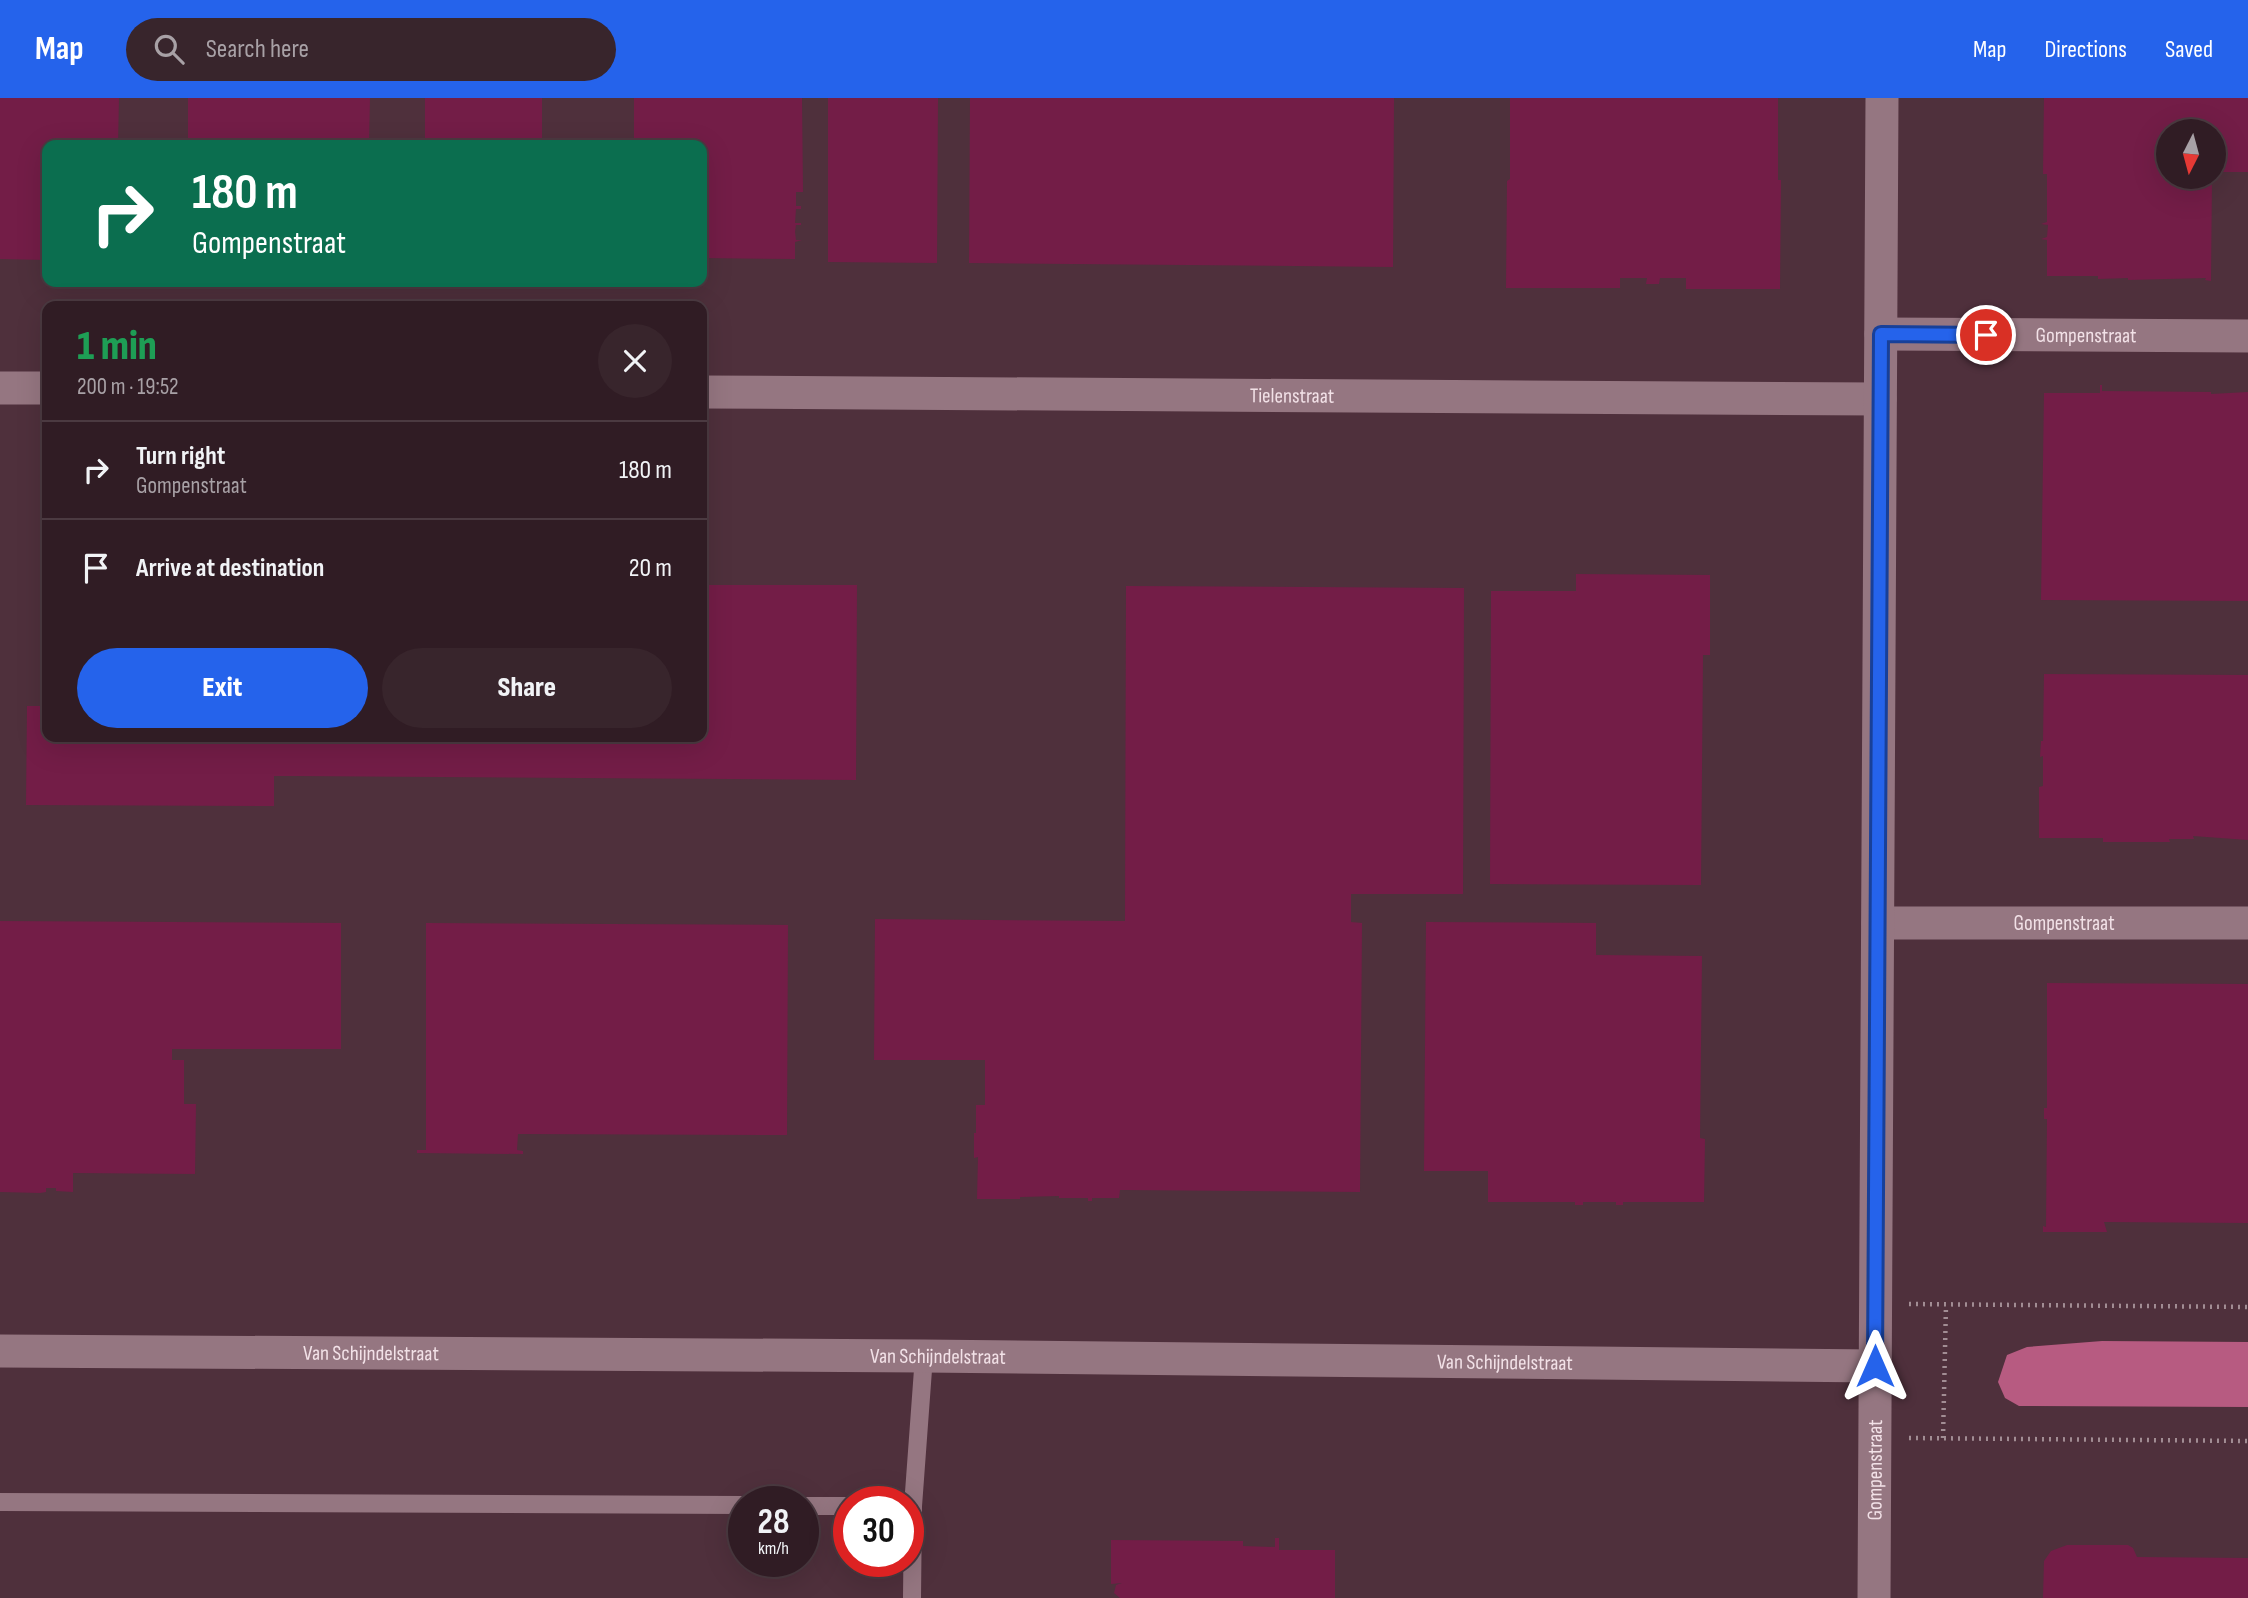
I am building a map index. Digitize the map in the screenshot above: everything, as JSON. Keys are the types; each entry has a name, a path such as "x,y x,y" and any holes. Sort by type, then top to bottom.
{"street":[{"name":"Gompenstraat","path":"1874,1598 1882,98"},
{"name":"Gompenstraat","path":"1881,334 2248,336"},
{"path":"0,388 42,388"},
{"name":"Tielenstraat","path":"707,392 1880,399"},
{"name":"Gompenstraat","path":"1878,923 2248,923"},
{"name":"Van Schijndelstraat","path":"0,1351 925,1356 1875,1366"}],"lane":[{"path":"912,1486 925,1356"},
{"path":"0,1502 728,1505"},
{"path":"912,1577 912,1598"}],"path":[{"path":"1876,1304 2248,1307"},
{"path":"1943,1438 1946,1305"},
{"path":"1875,1438 2248,1441"}],"shaded area":[{"path":"0,98 2248,98 2248,1598 0,1598"},
{"path":"2102,1341 2248,1342 2248,1407 2019,1406 2005,1398 1998,1382 2007,1355 2027,1347"}],"building":[{"path":"0,98 119,98 118,140 42,140 42,260 0,259"},
{"path":"188,98 370,98 369,140 188,140"},
{"path":"425,98 542,98 542,140 425,140"},
{"path":"634,98 802,98 803,192 796,192 796,206 801,206 801,209 796,209 795,223 801,225 796,225 795,232 796,240 802,240 795,242 795,259 707,258 707,140 634,140"},
{"path":"828,98 938,98 937,263 828,262"},
{"path":"970,98 1394,98 1393,267 969,263"},
{"path":"1510,98 1778,98 1778,180 1781,180 1780,289 1686,289 1686,278 1660,278 1659,284 1646,284 1647,278 1620,278 1620,288 1506,288"},
{"path":"2044,98 2248,98 2248,172 2226,172 2226,119 2156,119 2156,189 2212,189 2211,281 2205,280 2206,278 2128,280 2098,279 2098,276 2047,276 2047,240 2041,239 2047,237 2048,225 2041,224 2047,222 2047,174 2043,174"},
{"path":"2100,385 2102,391 2211,394 2248,392 2248,601 2041,600 2044,393 2100,393"},
{"path":"1576,574 1710,575 1710,655 1703,655 1701,885 1490,884 1491,591 1576,591"},
{"path":"707,585 857,585 856,780 274,776 274,806 26,805 27,706 42,706 42,742 707,742"},
{"path":"1126,586 1464,588 1463,894 1351,894 1351,922 1362,923 1360,1192 1120,1190 1119,1198 1092,1198 1092,1201 1088,1201 1088,1198 1059,1196 977,1199 978,1157 974,1158 974,1133 976,1105 985,1105 985,1060 874,1060 875,919 1125,921"},
{"path":"2044,674 2248,675 2248,840 2193,836 2194,839 2169,839 2170,842 2039,838 2039,787 2043,786 2043,756 2040,757 2043,741"},
{"path":"0,921 341,923 341,1049 172,1049 172,1060 184,1060 184,1104 196,1104 195,1174 73,1173 73,1192 46,1188 46,1192 40,1193 0,1192"},
{"path":"1426,922 1596,923 1596,955 1702,956 1700,1138 1705,1139 1704,1202 1623,1202 1623,1205 1616,1205 1616,1202 1583,1202 1583,1205 1575,1205 1575,1202 1488,1202 1488,1171 1424,1171"},
{"path":"426,923 788,925 787,1135 518,1134 517,1150 523,1151 523,1154 417,1153 417,1150 426,1150"},
{"path":"2047,983 2248,984 2248,1223 2104,1222 2107,1232 2043,1232 2043,1226 2046,1227 2047,1119 2044,1119 2044,1108 2047,1108"},
{"path":"1275,1538 1279,1538 1279,1550 1335,1550 1335,1598 1120,1598 1114,1593 1116,1585 1122,1583 1111,1584 1111,1540 1243,1541 1243,1546 1275,1547"},
{"path":"2067,1545 2128,1545 2133,1548 2137,1557 2248,1558 2248,1598 2043,1598 2044,1561 2051,1551"}],"route":[{"path":"1875,1366 1881,334 1986,335"}]}
